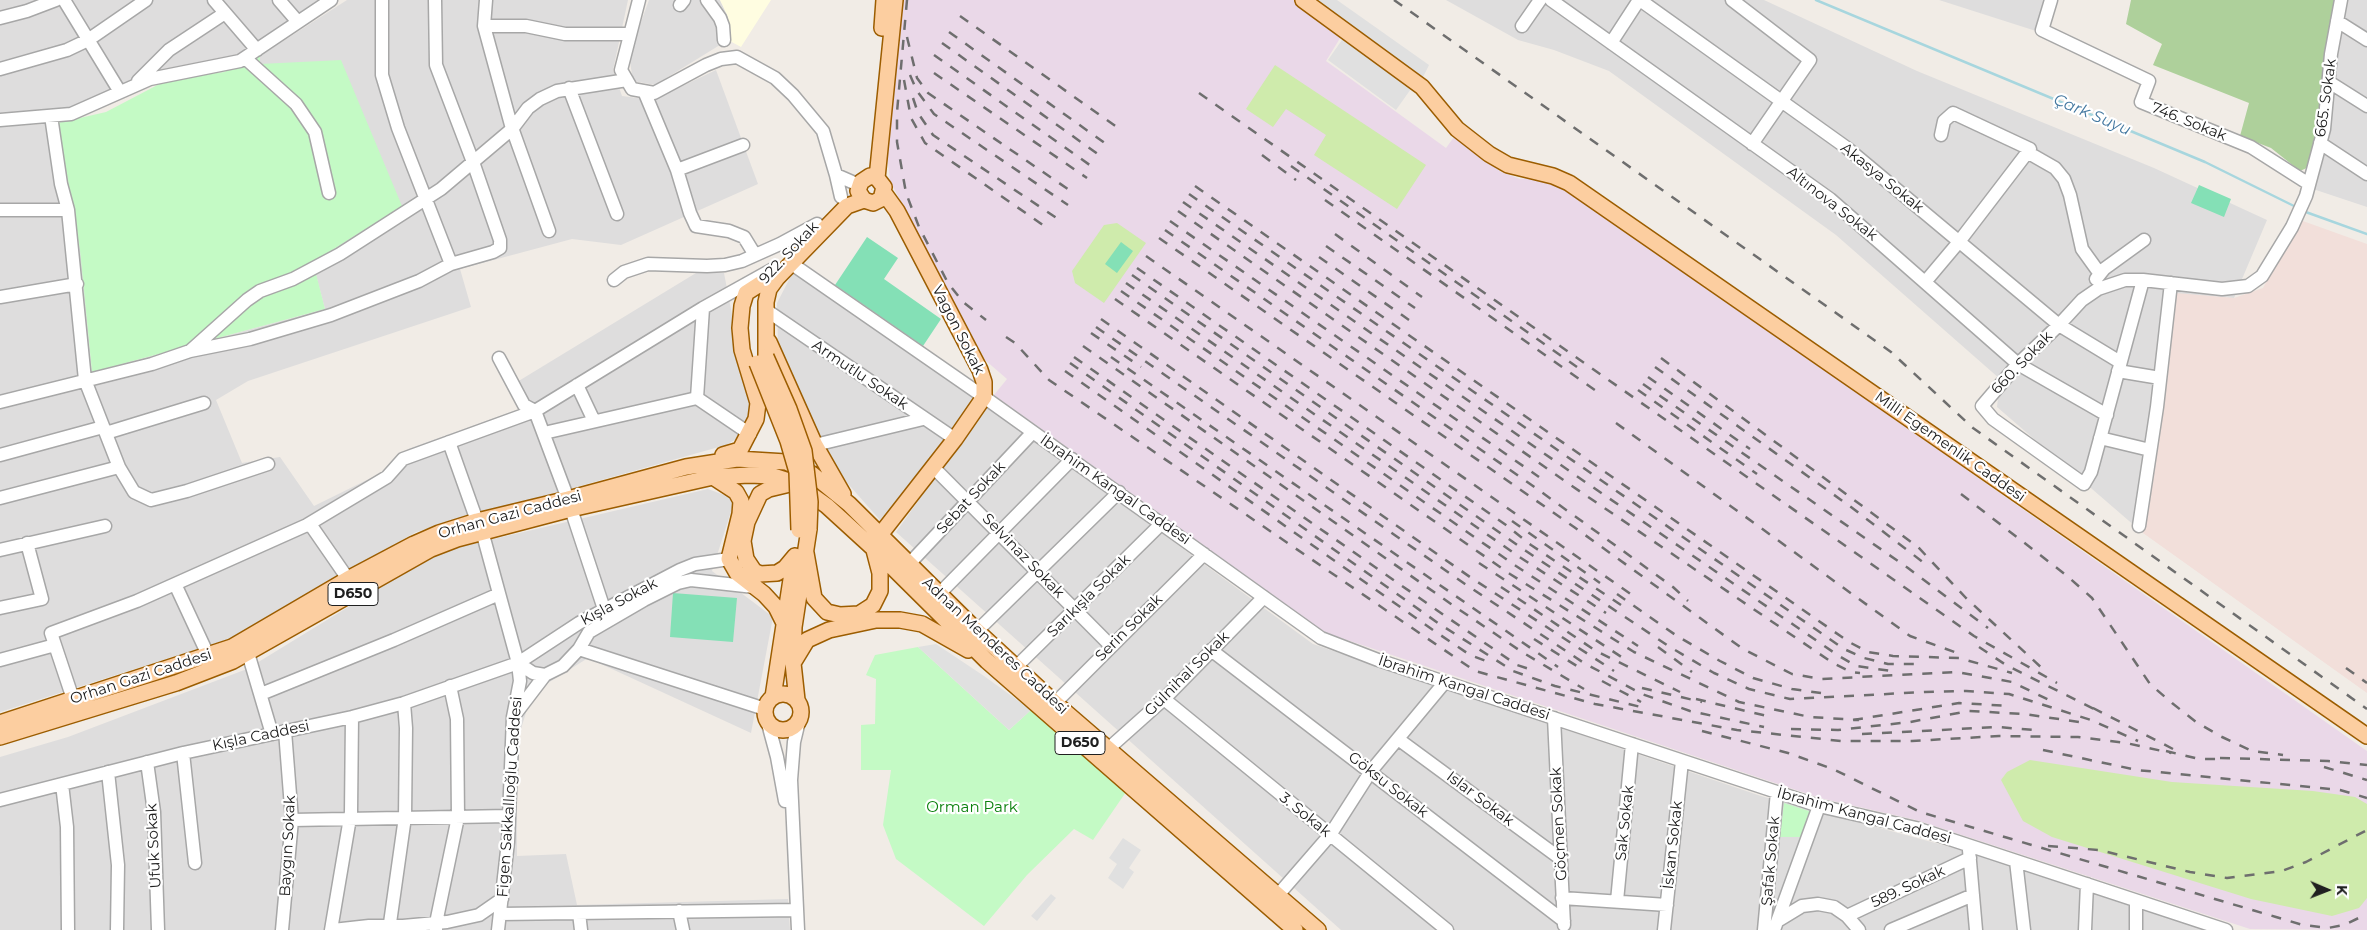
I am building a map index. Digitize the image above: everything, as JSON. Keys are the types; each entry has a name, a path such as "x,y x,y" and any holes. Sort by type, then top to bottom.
{"main road":[{"path":"884,0 865,186 877,201 884,193"},
{"path":"762,360 769,289 865,186 895,0"},
{"name":"Milli Egemenlik Caddesi","path":"1303,0 1422,87 1457,130 1488,154 1508,165 1553,176 1569,183 2367,736"},
{"name":"Milli Egemenlik Caddesi","path":"1528,169 1557,169 1574,176 1977,453 2152,578 2367,726"},
{"name":"Vagon Sokak","path":"865,186 883,183 884,193 897,211 980,370 984,382 984,397"},
{"name":"922. Sokak","path":"801,554 804,530 797,472 762,360 749,334 748,315 752,298 760,284 773,269 842,197 865,186"},
{"path":"686,466 740,450 750,434 756,419 758,403 742,350 740,328 742,306 746,293 760,284"},
{"path":"766,328 773,353 815,445 849,504"},
{"path":"801,554 814,598 827,612 840,616 859,614 873,605 880,591 876,542 955,440 984,397"},
{"name":"Orhan Gazi Caddesi","path":"570,504 686,466 738,459 786,462 812,474 849,504 876,542"},
{"path":"713,476 736,492 741,501 740,514 729,559 737,573 764,594 776,607 784,623"},
{"name":"Orhan Gazi Caddesi","path":"0,723 232,647 348,579 414,544 570,504 713,476 765,476 795,483 876,542"},
{"path":"795,483 768,489 760,494 747,522 743,541 746,559 754,571 760,574 777,573 801,554"},
{"name":"Orhan Gazi Caddesi","path":"0,737 176,683 248,653 431,549 480,526"},
{"name":"Adnan Menderes Caddesi","path":"876,542 909,564 977,631 1055,703 1318,930"},
{"name":"Adnan Menderes Caddesi","path":"876,542 987,661 1294,930"},
{"path":"801,554 794,627 793,663 797,700 800,705 800,717 793,727 782,730 771,725 769,709 777,683 784,623 801,554"},
{"path":"793,663 807,640 829,630 876,620 900,620 922,624 987,661"},
{"path":"769,709 787,694 797,700"}],"street":[{"path":"0,18 27,11 56,0"},
{"path":"64,0 120,92"},
{"path":"0,69 67,50 88,40 146,0"},
{"path":"214,0 257,50"},
{"path":"280,0 298,22"},
{"path":"0,120 71,114 150,79 240,61 331,0"},
{"path":"382,0 382,75 398,128 451,264"},
{"path":"0,402 152,364 190,351 250,339 331,315 418,281 451,264 493,252 500,248 500,240 473,162 436,65 435,0"},
{"path":"486,0 484,26 512,129 549,231"},
{"path":"639,0 621,70 632,89 654,93 706,65 722,59 737,57 775,78 809,112 823,131 842,197"},
{"path":"707,0 720,18 723,26 724,40"},
{"path":"1522,26 1540,0"},
{"name":"Altınova Sokak","path":"1551,0 1830,199 1926,281 2018,364 2107,415"},
{"path":"1611,43 1639,0"},
{"name":"Akasya Sokak","path":"1639,0 1847,148 1958,243 2059,325 2119,366"},
{"path":"1732,0 1810,60 1752,144"},
{"name":"746. Sokak","path":"2051,0 2042,30 2149,81 2141,102 2251,147 2307,190"},
{"name":"665. Sokak","path":"2143,280 2222,289 2248,286 2262,276 2280,248 2307,190 2324,129 2341,0"},
{"path":"133,86 169,50 225,13"},
{"path":"2337,21 2367,40"},
{"path":"484,26 526,26 565,34 630,34"},
{"path":"245,58 296,104 315,132 329,193"},
{"path":"190,351 247,300 260,291 293,279 340,254 426,200 512,129 528,108 540,99 557,90 627,80"},
{"path":"2329,82 2367,106"},
{"path":"569,88 617,214"},
{"path":"644,91 677,170 690,214 696,226 729,231 744,237 755,255"},
{"path":"1926,281 1958,243 2030,149 1953,113 1944,121 1941,135"},
{"path":"51,116 61,184 68,210 77,284 85,380 119,467 134,492 151,500 187,491 268,464"},
{"path":"2320,143 2367,174"},
{"path":"677,170 743,145"},
{"path":"2027,152 2054,168 2064,179 2070,196 2082,250 2100,274"},
{"path":"836,174 865,186"},
{"path":"0,210 68,210"},
{"path":"614,280 624,272 648,264 725,265 755,255 817,224"},
{"path":"2082,300 2100,274 2144,240"},
{"name":"İbrahim Kangal Caddesi","path":"792,264 1119,492 1321,638 1445,682 1819,806 1916,828 1969,851 2016,861 2136,900 2206,927 2226,930"},
{"path":"73,700 51,633 137,601 310,524 387,477 403,459 535,411 703,308 773,269"},
{"name":"660. Sokak","path":"2124,280 2143,280 2092,472 2084,484 1993,419 1982,406 2018,364 2082,300 2098,289 2124,280"},
{"path":"2139,526 2171,283"},
{"path":"0,297 77,284"},
{"path":"697,398 703,308"},
{"name":"Armutlu Sokak","path":"766,310 955,440"},
{"path":"499,358 524,405 535,411 570,504 604,609"},
{"path":"2119,366 2160,378"},
{"path":"577,385 594,421"},
{"path":"544,434 697,398 750,434"},
{"path":"0,455 105,430 204,403"},
{"path":"815,445 923,418"},
{"name":"Sebat Sokak","path":"909,564 1033,432"},
{"path":"2100,438 2150,450"},
{"name":"Figen Sakkallıoğlu Caddesi","path":"449,442 480,526 518,663 520,681 513,717 509,816 498,930"},
{"path":"939,594 1072,460"},
{"path":"0,498 119,467"},
{"name":"Selvinaz Sokak","path":"934,467 970,501 999,534 1111,646"},
{"path":"977,631 1119,492"},
{"path":"310,524 348,579"},
{"name":"Sarıkışla Sokak","path":"1016,667 1161,524"},
{"path":"0,550 105,526"},
{"path":"0,608 42,599 27,543"},
{"name":"Serin Sokak","path":"1055,703 1204,554"},
{"name":"Kışla Sokak","path":"518,663 561,634 604,609 680,570 695,564 729,559"},
{"name":"Kışla Sokak","path":"545,675 563,666 579,649 588,632 678,583 691,580 754,587"},
{"path":"175,584 208,655"},
{"path":"261,694 394,640 499,594"},
{"name":"Gülnihal Sokak","path":"1108,748 1164,699 1264,597"},
{"path":"561,634 571,634 577,639 579,649 769,709 794,850"},
{"path":"0,660 55,645"},
{"name":"Göksu Sokak","path":"1212,650 1371,771 1564,926"},
{"path":"248,653 272,734"},
{"path":"513,717 545,675 533,673 518,663"},
{"name":"Kışla Caddesi","path":"0,800 183,753 352,717 404,703 518,663"},
{"path":"1278,895 1330,835 1371,771 1445,682"},
{"path":"436,927 458,817 457,719 450,686"},
{"name":"3. Sokak","path":"1164,699 1446,930"},
{"path":"389,928 405,817 406,728 404,703"},
{"path":"352,717 350,818 332,930 436,927 479,916 502,899"},
{"path":"798,930 791,780 794,742 800,717"},
{"name":"Göçmen Sokak","path":"1554,718 1564,926"},
{"name":"Baygın Sokak","path":"282,930 292,820 285,731"},
{"name":"Islar Sokak","path":"1398,739 1561,859"},
{"name":"Sak Sokak","path":"1616,901 1632,744"},
{"path":"183,753 195,863"},
{"name":"İskan Sokak","path":"1664,930 1682,760"},
{"name":"Ufuk Sokak","path":"147,762 154,812 158,930"},
{"path":"108,772 118,865 117,930"},
{"path":"62,784 67,827 68,930"},
{"name":"Şafak Sokak","path":"1764,930 1777,792"},
{"name":"Şafak Sokak","path":"1776,925 1819,806"},
{"path":"292,820 509,816"},
{"path":"1969,851 1976,930"},
{"name":"589. Sokak","path":"1847,916 1969,851"},
{"path":"2016,861 2024,930"},
{"path":"2085,930 2088,884"},
{"path":"1891,930 1973,894"},
{"path":"1562,898 1666,905"},
{"path":"2136,900 2136,930"},
{"path":"1776,925 1802,906 1818,904 1834,907 1847,916 1859,930"},
{"path":"500,914 797,910"},
{"path":"679,911 683,930"},
{"path":"579,913 582,930"}],"shaded area":[{"path":"0,0 318,0 240,54 165,69 72,107 0,113"},
{"path":"347,0 628,0 613,70 622,96 653,100 716,70 758,184 621,245 572,239 460,269 471,307 248,381 216,400 242,463 280,457 314,506 381,473 408,449 530,405 517,382 696,273 724,273 738,346 753,405 743,435 726,445 416,532 232,638 0,712 0,127 58,123 81,250 92,372 325,309 260,64 260,56"},
{"path":"649,0 720,0 728,17 728,40 655,85 633,81 629,55"},
{"path":"720,0 771,0 741,47 728,40 728,17"},
{"path":"902,0 1294,0 1342,35 1326,61 1446,148 1454,137 1501,172 1520,179 1538,178 1577,196 2367,751 2367,930 2250,929 1916,820 1820,798 1326,633 994,395 1007,379 985,360 890,181 887,153"},
{"path":"1311,0 1337,0 1429,65 1423,77 1417,76"},
{"path":"1446,0 1764,0 1917,71 2154,168 2267,220 2234,298 2176,294 2143,533 1997,407 2000,379 1836,235 1609,71 1554,50 1518,40"},
{"path":"1939,0 2047,0 2036,31"},
{"path":"2345,0 2367,0 2367,207 2313,189"},
{"path":"1344,37 1413,86 1396,110 1328,60"},
{"path":"2300,220 2367,244 2367,693 2143,533 2176,293 2234,298 2263,288"},
{"path":"794,270 978,399 880,520 834,468 778,346 777,303"},
{"path":"987,405 1313,644 1761,796 1954,848 2208,930 1341,930 896,532"},
{"path":"708,489 735,499 712,571 773,617 751,733 588,658 532,693 517,742 517,856 566,854 577,905 788,899 790,930 0,930 0,757 68,737 247,669 438,552"},
{"path":"936,644 1031,710 1009,730 918,647"},
{"path":"1123,838 1141,850 1129,868 1134,872 1123,889 1108,878 1117,864 1109,858"},
{"path":"1051,894 1056,898 1037,921 1031,916"}],"green space":[{"path":"2131,0 2334,0 2323,111 2311,166 2300,171 2271,148 2240,136 2249,103 2153,65 2162,44 2126,24"},
{"path":"260,56 260,64 341,60 402,206 313,262 325,309 92,372 80,250 58,123 106,112 167,80 224,72"},
{"path":"1275,65 1426,165 1397,209 1314,155 1326,135 1286,109 1273,127 1246,109"},
{"path":"2199,185 2231,199 2224,217 2191,203"},
{"path":"1117,223 1146,243 1104,303 1075,283 1072,271 1104,225"},
{"path":"867,237 898,258 884,279 941,319 923,346 835,285"},
{"path":"1121,242 1133,251 1117,273 1105,264"},
{"path":"673,593 737,598 733,642 670,637"},
{"name":"Orman Park","path":"918,647 1009,730 1031,710 1126,792 1093,840 1074,829 1027,875 984,926 896,859 883,825 891,770 861,770 861,725 875,724 876,679 866,675 875,655"},
{"path":"2030,760 2172,782 2313,791 2355,797 2367,804 2367,898 2359,908 2332,916 2251,899 2052,837 2023,821 2001,780 2007,772"},
{"path":"1784,803 1809,811 1811,821 1805,837 1780,837"}],"waterway":[{"name":"Çark Suyu","path":"1816,0 2205,162 2296,207"},
{"name":"Çark Suyu","path":"2303,211 2367,234"}],"railway":[{"path":"907,0 897,112 897,142 906,193 919,227 948,283 963,302 986,320"},
{"path":"1394,0 1891,352 1973,428 2367,709"},
{"path":"960,16 1121,130"},
{"path":"949,32 1109,146"},
{"path":"907,37 917,78 928,93 1075,194"},
{"path":"942,43 1102,157"},
{"path":"934,55 1094,168"},
{"path":"934,73 1087,178"},
{"path":"910,75 917,91 934,114 1068,205"},
{"path":"904,80 911,118 925,143 1050,230"},
{"path":"1199,93 1974,636 2057,683"},
{"path":"913,98 918,113 933,135 1058,219"},
{"path":"1262,155 1296,180"},
{"path":"1291,166 1577,367"},
{"path":"1195,186 1849,642 1868,652 1893,656 1959,658 2012,673"},
{"path":"1189,194 1844,649 1864,658 1888,664 1922,664"},
{"path":"1325,200 1599,393"},
{"path":"1183,202 1839,656 1856,666 1891,671"},
{"path":"1178,211 1572,486 1833,663 1851,672 1860,673"},
{"path":"1170,221 1539,477"},
{"path":"1165,230 1533,486 1673,587 1688,601"},
{"path":"1335,234 1422,297"},
{"path":"1159,238 1574,527 1743,649 1792,674 1821,679 1957,672 2012,682 2053,702"},
{"path":"1326,246 1415,308"},
{"path":"1146,256 1632,595"},
{"path":"1319,257 1409,320"},
{"path":"1137,268 1506,525 1531,545 1621,605"},
{"path":"1132,275 1526,551 1670,647 1714,673 1749,689 1790,699 1966,691 2009,694 2091,720 2138,741"},
{"path":"1126,283 1521,558 1606,613"},
{"path":"1121,291 1516,566 1638,646"},
{"path":"1115,299 1510,574 1634,652 1739,702 1810,717 1859,720"},
{"path":"1101,319 1470,577 1614,671"},
{"path":"1096,327 1465,584 1584,663 1642,694 1690,711 1764,727"},
{"path":"1091,333 1141,367"},
{"path":"1006,337 1015,343 1049,380 1475,671 1595,704 1737,730 1841,741 1912,741 1999,736 2078,737 2126,743 2171,753"},
{"path":"1083,346 1451,604 1522,652 1584,689"},
{"path":"1074,357 1517,665 1532,670"},
{"path":"1111,357 1558,667"},
{"path":"1661,358 1918,547 1966,598 2044,670"},
{"path":"1070,363 1438,623 1513,671 1555,686 1641,707"},
{"path":"1655,367 1851,507 1928,566"},
{"path":"1065,371 1433,630 1470,655 1489,662"},
{"path":"1648,377 1750,449"},
{"path":"1643,384 1908,568 1988,628"},
{"path":"1638,390 1757,474"},
{"path":"1616,423 1910,636 1963,655"},
{"path":"1961,494 2066,575 2092,598 2150,684 2172,703 2196,722 2222,737 2252,751 2283,755"},
{"path":"1512,521 1600,583"},
{"path":"1479,563 1623,658"},
{"path":"1501,587 1596,651 1680,692"},
{"path":"1617,594 1677,636 1753,678 1792,689 1821,693"},
{"path":"1534,639 1580,668"},
{"path":"1658,647 1692,672"},
{"path":"1979,647 2006,665 2098,711"},
{"path":"2346,668 2367,683"},
{"path":"1602,681 1641,702"},
{"path":"1642,688 1702,702"},
{"path":"1696,699 1771,717"},
{"path":"1853,720 1959,703 2011,706"},
{"path":"2093,708 2173,749"},
{"path":"1791,729 1838,730 1910,722 1969,711 2024,714 2079,722"},
{"path":"1862,734 1998,727 2034,730"},
{"path":"1702,731 1788,753 1833,769 1920,812 2303,925 2328,928 2344,925 2367,914"},
{"path":"2043,750 2137,770 2340,790 2367,798"},
{"path":"2166,751 2199,759 2225,759"},
{"path":"2220,758 2328,761 2367,765"},
{"path":"2324,767 2367,780"},
{"path":"2048,846 2099,850 2190,872 2227,878 2282,871 2306,862 2367,830"}]}
